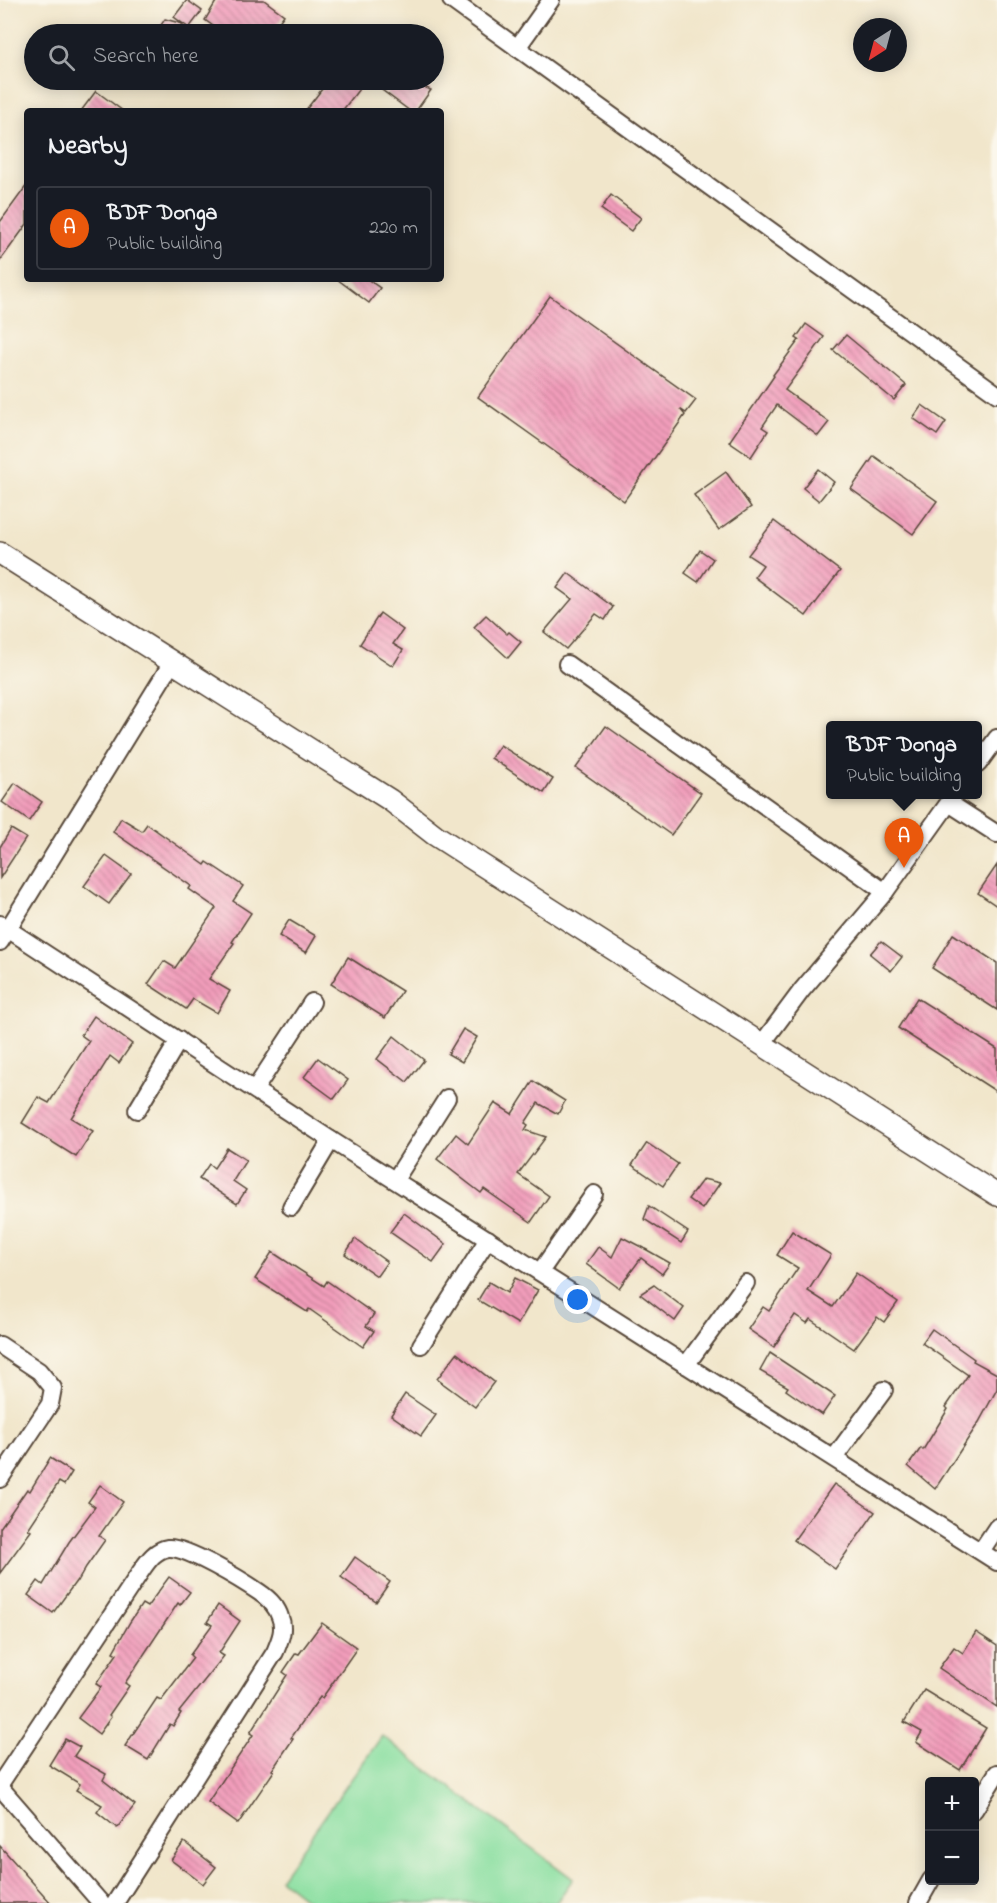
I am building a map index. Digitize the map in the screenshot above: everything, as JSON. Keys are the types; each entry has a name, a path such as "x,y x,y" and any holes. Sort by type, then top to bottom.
{"main road":[{"path":"0,553 170,667"},
{"path":"0,568 170,667 390,800 435,836 997,1195"}],"street":[{"path":"451,0 997,394"},
{"path":"517,48 551,0"},
{"path":"567,664 885,892"},
{"path":"170,667 3,932 179,1040 331,1140 997,1562"},
{"path":"982,759 997,738"},
{"path":"761,1045 802,990 885,892 952,799 997,834"},
{"path":"255,1089 312,1002"},
{"path":"137,1110 179,1040"},
{"path":"395,1180 447,1098"},
{"path":"291,1207 331,1140"},
{"path":"540,1272 594,1194"},
{"path":"421,1345 488,1239"},
{"path":"686,1365 746,1283"},
{"path":"0,1346 39,1371 53,1388 50,1404 0,1479"},
{"path":"834,1458 884,1390"},
{"path":"981,1551 997,1527"},
{"path":"101,1903 0,1785 141,1571 155,1554 170,1548 186,1551 266,1598 279,1613 283,1633 275,1652 115,1903"},
{"path":"979,1803 997,1773"},
{"path":"918,1903 929,1885"}],"green space":[{"path":"382,1736 573,1879 556,1903 311,1903 280,1879"}],"building":[{"path":"187,0 202,11 192,24 184,24 174,17"},
{"path":"217,0 264,0 284,15 277,24 210,24 205,20"},
{"path":"165,19 183,24 162,24"},
{"path":"321,90 358,90 344,108 307,108"},
{"path":"382,90 431,90 418,108 406,108"},
{"path":"96,91 119,108 83,108"},
{"path":"24,189 24,228 0,261 0,222"},
{"path":"611,195 641,218 631,231 601,209"},
{"path":"341,282 371,282 380,288 369,303"},
{"path":"550,296 696,400 686,413 680,409 685,415 624,501 478,397"},
{"path":"806,324 824,337 785,390 829,422 818,436 777,405 762,427 768,431 751,457 729,442 799,340 796,338"},
{"path":"846,335 906,385 894,400 833,350"},
{"path":"922,405 946,422 937,435 913,418"},
{"path":"874,456 937,501 913,534 851,489"},
{"path":"818,469 834,482 819,501 803,488"},
{"path":"726,472 751,507 719,530 694,495"},
{"path":"774,521 840,571 806,616 754,577 763,565 748,555"},
{"path":"700,550 713,559 698,582 685,573"},
{"path":"568,573 613,607 605,620 596,614 566,649 544,632 572,599 557,588"},
{"path":"380,613 403,630 393,644 403,650 393,666 360,644"},
{"path":"486,615 507,634 509,632 521,642 508,658 474,627"},
{"path":"606,726 701,793 671,835 576,768"},
{"path":"500,745 553,779 544,793 491,758"},
{"path":"15,783 42,802 29,821 2,802"},
{"path":"121,818 142,831 147,824 205,865 207,862 243,886 233,901 251,913 209,979 230,991 217,1013 193,999 186,1009 148,984 164,961 175,968 216,908 189,889 191,886 113,832"},
{"path":"11,829 26,838 0,878 0,847"},
{"path":"106,856 131,874 109,904 84,886"},
{"path":"997,865 997,906 978,893"},
{"path":"289,920 316,936 306,953 279,936"},
{"path":"953,934 997,963 997,1010 932,968"},
{"path":"881,941 902,957 891,971 870,954"},
{"path":"348,957 402,991 385,1018 331,984"},
{"path":"917,998 997,1049 997,1092 898,1028"},
{"path":"94,1016 132,1044 119,1063 110,1056 71,1118 93,1131 76,1157 22,1123 38,1097 49,1103 89,1041 81,1035"},
{"path":"463,1029 477,1037 462,1062 448,1054"},
{"path":"394,1036 424,1060 407,1082 377,1059"},
{"path":"318,1058 348,1080 334,1099 304,1077"},
{"path":"533,1081 565,1101 558,1114 538,1103 525,1123 528,1125 525,1130 546,1137 518,1174 549,1196 531,1222 484,1189 481,1193 437,1159 456,1134 468,1144 495,1103 512,1114"},
{"path":"647,1143 678,1164 663,1186 632,1165"},
{"path":"227,1148 246,1160 233,1181 246,1190 237,1204 199,1179 209,1164 214,1168"},
{"path":"703,1179 720,1183 702,1209 688,1199"},
{"path":"649,1206 688,1232 681,1243 644,1219"},
{"path":"404,1213 446,1244 433,1262 390,1232"},
{"path":"792,1231 831,1255 808,1291 833,1307 856,1273 898,1302 884,1322 877,1317 854,1349 810,1319 807,1323 795,1315 774,1347 748,1329 763,1307 769,1311 798,1268 777,1255"},
{"path":"622,1237 670,1263 662,1274 641,1258 619,1288 586,1264 598,1247 612,1257"},
{"path":"355,1239 387,1262 377,1276 345,1254"},
{"path":"272,1252 324,1286 327,1281 374,1314 366,1326 374,1331 363,1347 309,1309 307,1312 255,1279"},
{"path":"515,1278 538,1290 518,1324 478,1300 489,1282 507,1293"},
{"path":"654,1285 684,1308 675,1321 640,1294"},
{"path":"932,1329 974,1359 973,1361 997,1374 997,1389 979,1422 935,1489 908,1466 921,1448 923,1450 948,1409 946,1407 968,1375 922,1343"},
{"path":"457,1353 494,1382 475,1407 437,1379"},
{"path":"770,1353 835,1396 822,1415 786,1390 788,1387 760,1371"},
{"path":"405,1394 436,1415 421,1436 391,1415"},
{"path":"50,1458 72,1472 64,1485 59,1482 28,1529 31,1531 0,1573 0,1528 27,1489 30,1491"},
{"path":"834,1484 875,1512 835,1569 794,1540"},
{"path":"100,1485 123,1502 99,1536 105,1540 53,1613 28,1595 38,1581 43,1585 69,1542 95,1507 88,1502"},
{"path":"355,1557 390,1582 376,1602 341,1577"},
{"path":"169,1577 190,1592 180,1605 178,1603 125,1683 129,1686 99,1734 78,1718 101,1687 96,1684 117,1654 113,1652 130,1622 142,1604 147,1607"},
{"path":"218,1605 240,1621 219,1653 224,1656 179,1712 181,1713 173,1726 170,1724 148,1760 125,1746 157,1698 161,1700 193,1658 190,1655 212,1625 207,1622"},
{"path":"322,1623 357,1648 291,1738 293,1739 272,1770 274,1771 238,1824 208,1802 253,1735 250,1733 287,1675 283,1672"},
{"path":"976,1632 997,1646 997,1707 939,1668 954,1647 963,1653"},
{"path":"924,1690 986,1728 960,1770 916,1742 922,1732 904,1722"},
{"path":"65,1739 80,1747 74,1756 106,1774 103,1780 135,1805 117,1828 97,1812 102,1805 76,1790 80,1784 49,1765"},
{"path":"184,1842 216,1867 203,1884 171,1860"},
{"path":"0,1846 51,1903 0,1903"}],"place":[{"name":"BDF Donga","path":"904,868"}]}
